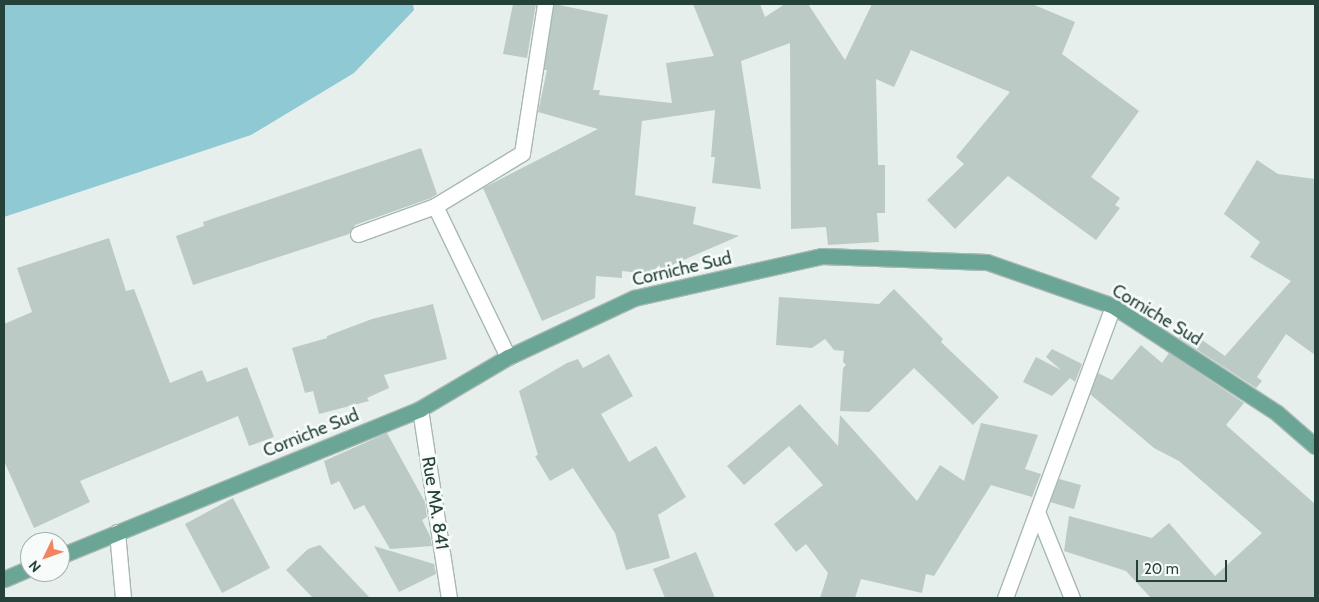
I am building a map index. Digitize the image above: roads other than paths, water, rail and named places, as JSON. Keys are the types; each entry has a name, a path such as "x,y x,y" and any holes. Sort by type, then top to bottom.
{"main road":[{"name":"Corniche Sud","path":"70,552 420,408 508,357 634,298 822,256 987,262 1113,306 1277,413 1315,446"},
{"path":"4,579 20,572"}],"street":[{"path":"358,234 435,206 522,153 545,4"},
{"path":"435,206 508,357"},
{"path":"1005,598 1038,514 1113,306"},
{"name":"Rue MA. 841","path":"420,408 449,598"},
{"path":"1038,514 1072,598"},
{"path":"118,532 123,598"}],"water":[{"path":"4,4 413,4 414,10 354,73 251,135 4,217"}]}
